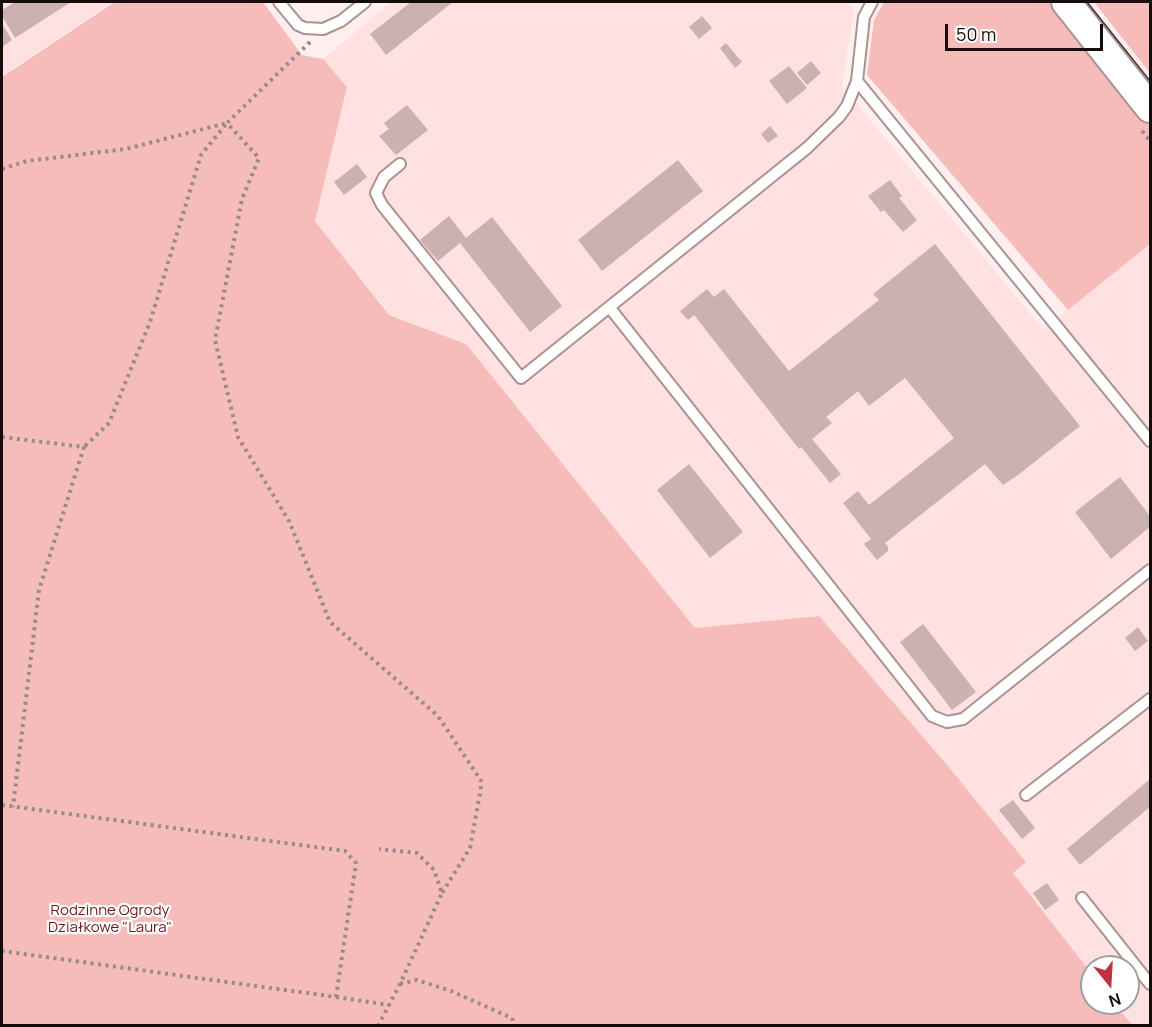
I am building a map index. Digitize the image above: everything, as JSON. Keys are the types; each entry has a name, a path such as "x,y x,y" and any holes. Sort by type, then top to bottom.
{"main road":[{"path":"1066,2 1150,108"}],"lane":[{"path":"279,2 298,25 305,28 323,29 341,21 365,2"},
{"path":"400,164 384,177 376,193 382,205 521,378 807,148 839,117 847,106 857,81 864,17 872,2"},
{"path":"857,81 1150,441"},
{"path":"610,308 932,716 947,722 963,719 1150,570"},
{"path":"1026,795 1150,699"},
{"path":"1082,898 1150,984"}],"path":[{"path":"13,807 39,590 84,447 110,423 150,322 201,155 227,123 323,29"},
{"path":"2,169 27,161 126,148 227,123"},
{"path":"227,123 259,158 242,199 215,340 238,437 289,521 330,622 438,716 482,782 470,848 442,893 378,1026"},
{"path":"2,436 84,447"},
{"path":"2,805 345,851 356,863 336,997"},
{"path":"380,849 417,853 434,870 442,893"},
{"path":"2,951 389,1005"},
{"path":"400,984 417,980 451,991 512,1018 515,1026"}],"shaded area":[{"path":"2,2 115,2 2,76"},
{"path":"391,2 849,2 854,7 842,86 1043,329 1150,244 1150,1025 1132,1025 1124,1015 1140,1015 1140,955 1080,955 1080,959 1013,873 1025,862 948,766 819,616 695,628 466,344 390,315 315,221 347,87 323,59"}],"green space":[{"name":"Rodzinne Ogrody Działkowe \"Laura\"","path":"115,2 263,2 302,55 323,59 347,87 315,221 389,315 466,344 695,628 819,616 948,766 1026,862 1013,873 1080,959 1080,1015 1124,1015 1132,1025 2,1025 2,77"},
{"path":"884,2 1052,2 1150,123 1150,244 1068,310 867,75 874,20"},
{"path":"1094,2 1150,2 1150,73"}],"building":[{"path":"15,2 71,2 15,38 2,16 2,10"},
{"path":"411,2 453,2 386,55 370,34"},
{"path":"702,16 712,28 699,39 689,27"},
{"path":"2,24 12,40 2,47"},
{"path":"726,43 742,62 735,68 720,48"},
{"path":"811,61 821,73 807,85 797,73"},
{"path":"789,66 807,88 787,104 769,81"},
{"path":"407,105 428,130 396,155 379,136 389,129 384,123"},
{"path":"770,126 778,136 768,143 761,134"},
{"path":"678,160 703,191 602,271 578,240"},
{"path":"357,164 367,177 344,195 334,182"},
{"path":"890,180 902,196 899,198 917,220 903,232 884,210 881,212 868,196"},
{"path":"449,216 466,238 492,217 562,306 530,332 460,243 438,261 420,240"},
{"path":"935,244 1080,426 1003,485 985,464 885,543 888,551 877,560 864,544 871,539 843,503 858,491 869,505 954,438 905,378 869,406 858,391 826,417 832,423 812,439 841,474 830,483 801,447 799,449 694,315 688,320 680,311 707,289 714,297 724,289 789,371 879,300 873,294"},
{"path":"689,464 743,532 710,558 657,490"},
{"path":"1120,477 1150,516 1150,527 1111,559 1075,512"},
{"path":"923,624 976,692 952,710 900,642"},
{"path":"1138,627 1148,641 1135,651 1125,638"},
{"path":"1150,779 1150,807 1080,865 1067,849"},
{"path":"1013,800 1035,828 1022,839 999,810"},
{"path":"1047,883 1059,900 1045,910 1033,893"}],"tram line":[{"path":"1087,2 1150,81"}]}
